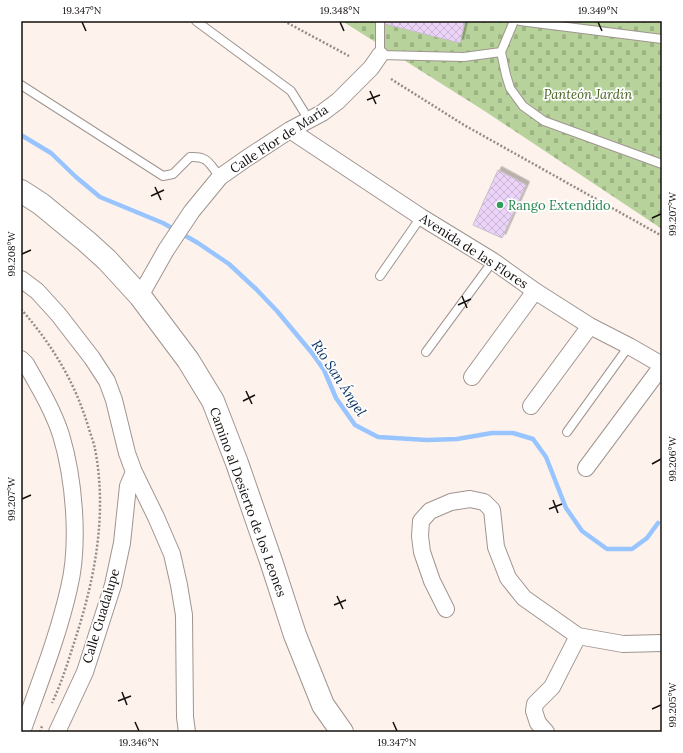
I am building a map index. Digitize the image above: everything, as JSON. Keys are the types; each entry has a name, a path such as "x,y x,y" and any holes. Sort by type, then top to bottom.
{"main road":[{"name":"Camino al Desierto de los Leones","path":"21,191 41,204 86,240 107,260 140,296 188,360 213,402 239,470 295,635 323,705 342,732"}],"street":[{"name":"Calle Flor de María","path":"140,296 183,224 220,177 290,130 309,120 338,101 376,62"},
{"name":"Avenida de las Flores","path":"290,130 421,217 493,261 535,291 590,326 629,346 662,366"},
{"path":"21,279 37,291 58,314 92,358 107,381 114,400 127,453 134,472 172,554 184,615 185,716 187,732"},
{"path":"472,377 535,291"},
{"path":"531,406 590,326"},
{"path":"21,359 26,364 49,404 61,434 70,468 74,521 73,558 70,587 52,648 22,732"},
{"path":"586,468 662,366"},
{"name":"Calle Guadalupe","path":"57,732 85,672 113,585 122,543 128,486 134,472"},
{"path":"446,609 432,581 422,552 420,536 421,521 430,511 451,502 470,499 484,502 492,510 496,547 508,578 524,598 578,636 623,644 662,643"},
{"path":"546,732 538,724 534,711 535,704 552,687 578,636"}],"lane":[{"path":"196,21 291,91 309,120"},
{"path":"514,21 501,52 510,88 523,106 544,121 662,164"},
{"path":"520,21 662,39"},
{"path":"380,23 376,62 464,57 501,52"},
{"path":"21,85 163,176 173,174 190,157 199,157 206,160 220,177"},
{"path":"380,276 421,217"},
{"path":"426,352 493,261"},
{"path":"567,432 629,346"}],"path":[{"path":"284,21 349,56"},
{"path":"391,79 464,125 662,236"}],"green space":[{"name":"Panteón Jardín","path":"342,21 662,21 662,229 483,110"}],"building":[{"path":"373,21 465,21 460,43"},
{"name":"Rango Extendido","path":"498,170 526,185 502,238 473,225"}],"waterway":[{"name":"Río San Ángel","path":"21,135 51,153 100,197 163,223 198,243 229,264 277,311 312,353 324,370 336,398 355,425 378,437 427,440 457,439 492,433 513,433 533,439 546,457 566,508 582,531 607,549 632,549 647,538 658,523"}],"place":[{"name":"Rango Extendido","path":"500,205"}]}
